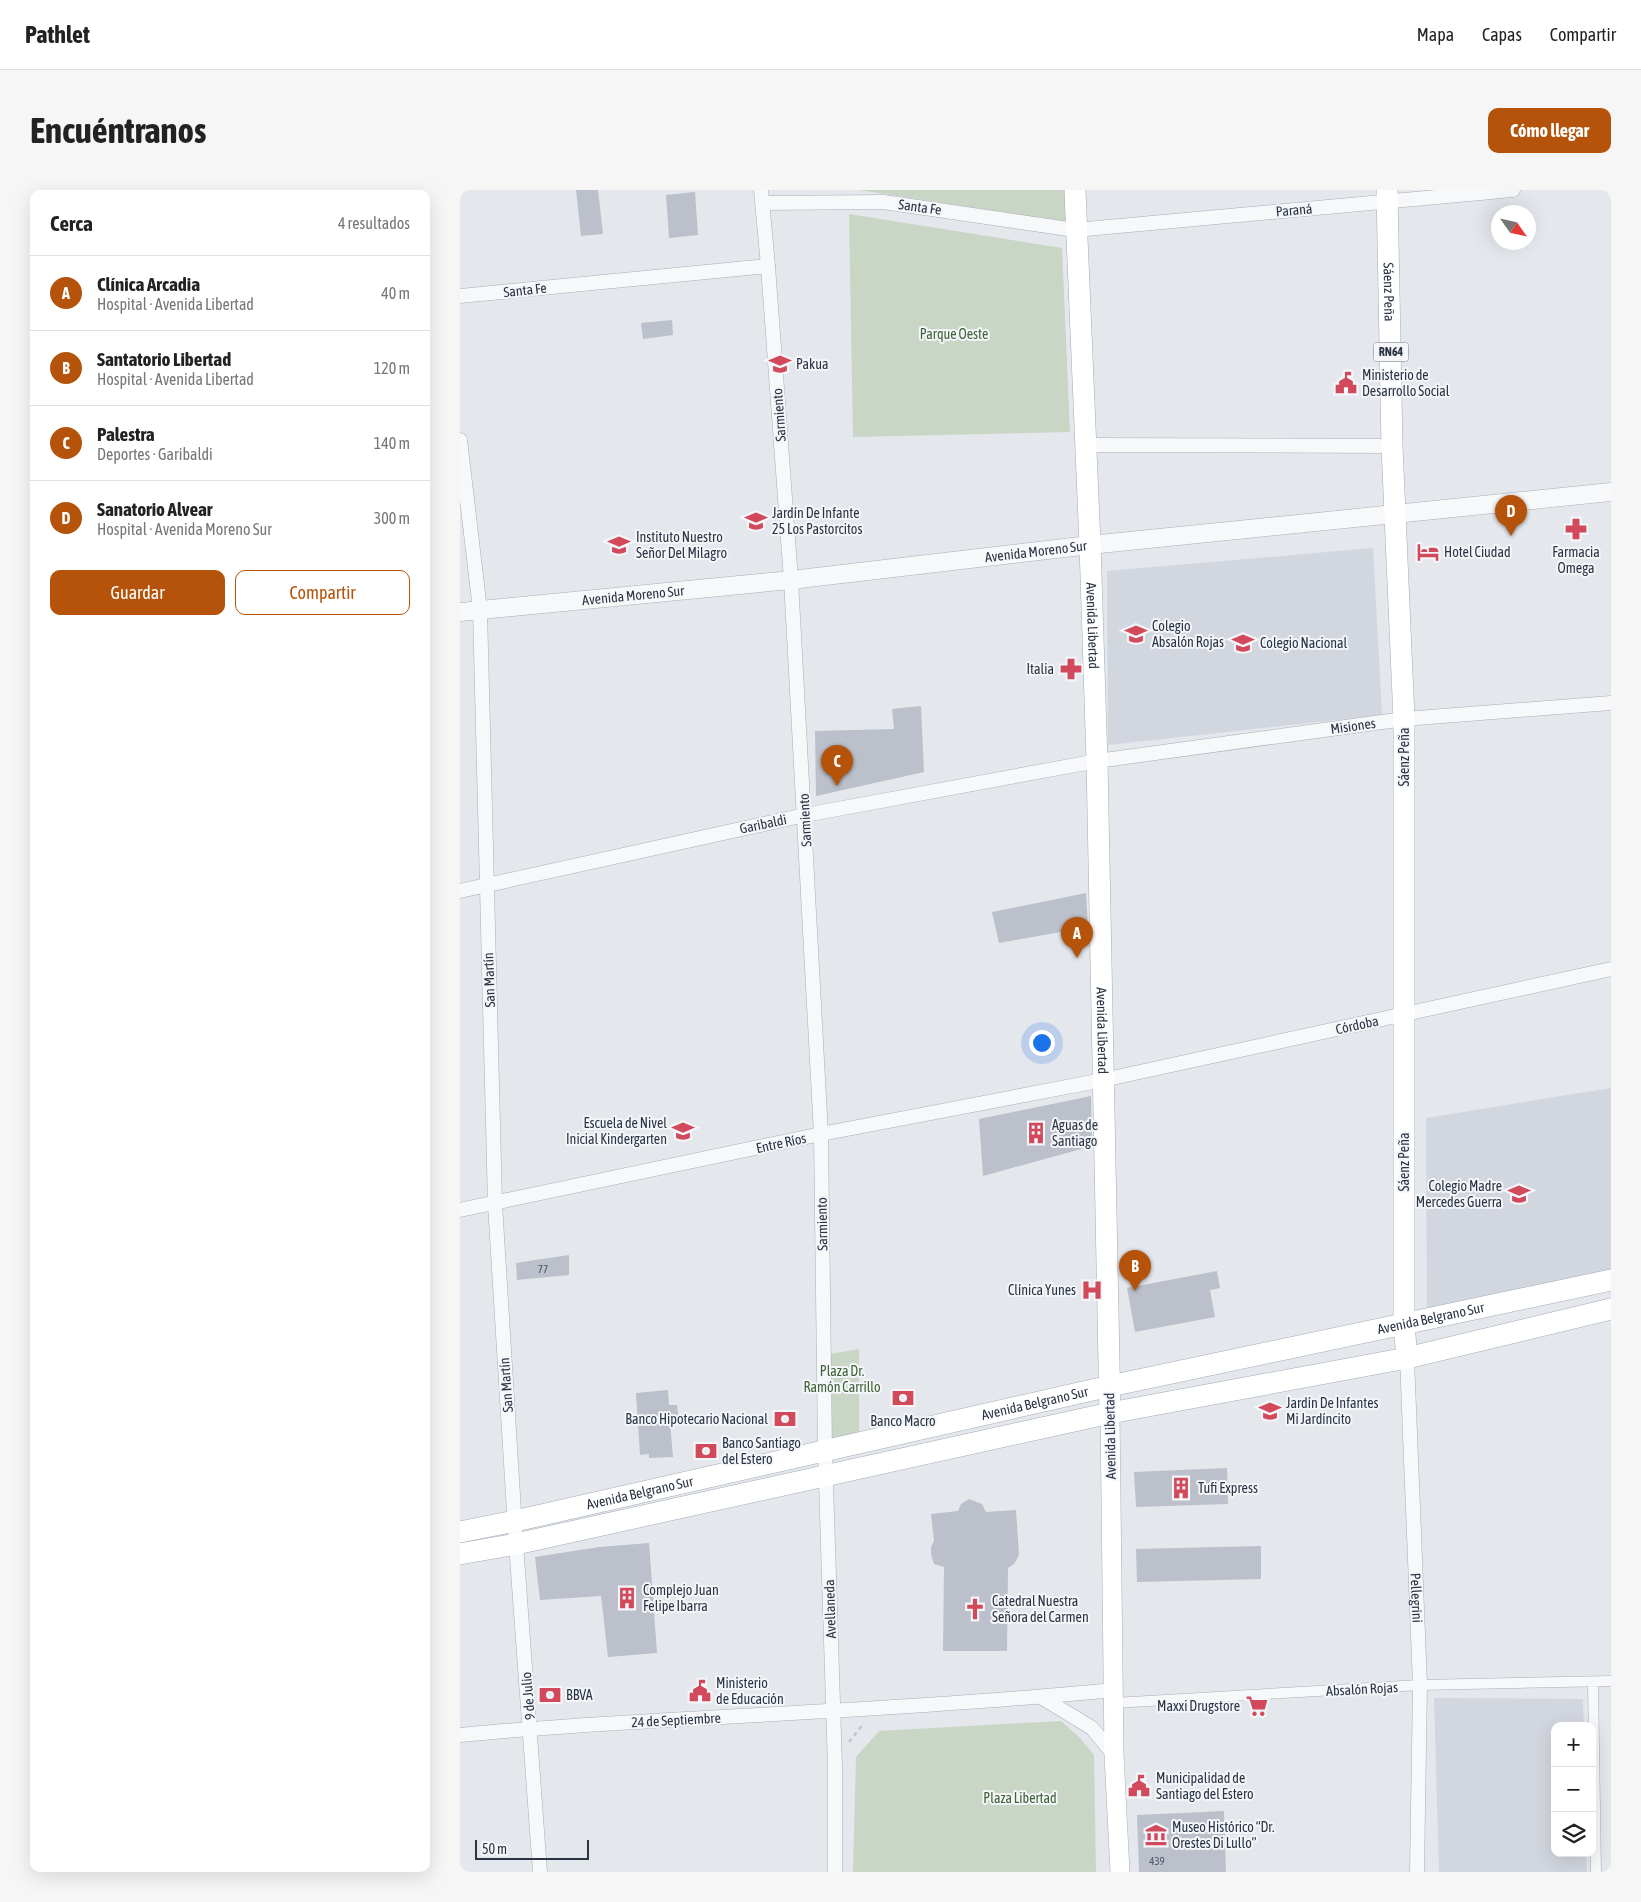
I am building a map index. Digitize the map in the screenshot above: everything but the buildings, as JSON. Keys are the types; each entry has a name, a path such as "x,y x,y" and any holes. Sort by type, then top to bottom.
{"main road":[{"name":"Avenida Libertad","path":"1074,190 1086,445 1097,761 1110,1386 1114,1755 1120,1872"},
{"name":"Sáenz Peña","path":"1387,196 1392,446 1404,719 1404,1325"},
{"name":"Avenida Belgrano Sur","path":"460,1532 1110,1386 1611,1280"},
{"name":"Avenida Belgrano Sur","path":"460,1554 516,1544 1110,1414 1407,1358 1611,1309"},
{"name":"Pellegrini","path":"1404,1325 1407,1358"}],"street":[{"name":"Paraná","path":"1075,230 1387,196 1513,190"},
{"name":"Santa Fe","path":"762,197 883,202 1075,230"},
{"name":"Sarmiento","path":"762,197 791,580 805,815 821,1134 825,1450"},
{"name":"Santa Fe","path":"460,296 768,266"},
{"name":"San Martín","path":"460,440 480,610 495,1204 515,1521"},
{"path":"1086,445 1392,446"},
{"name":"Avenida Moreno Sur","path":"460,612 791,580 1090,545 1611,492"},
{"name":"Misiones","path":"1097,761 1404,719 1611,703"},
{"name":"Garibaldi","path":"460,891 805,815 1097,761"},
{"name":"Córdoba","path":"1103,1080 1611,969"},
{"name":"Entre Ríos","path":"460,1210 821,1134 1103,1080"},
{"name":"Pellegrini","path":"1407,1358 1420,1685 1417,1872"},
{"name":"Avellaneda","path":"825,1450 835,1768 834,1872"},
{"name":"9 de Julio","path":"515,1521 540,1872"},
{"name":"Absalón Rojas","path":"1114,1696 1420,1685 1593,1683 1611,1681"},
{"path":"1593,1683 1596,1872"},
{"name":"24 de Septiembre","path":"460,1736 531,1728 1041,1697 1114,1696"},
{"path":"1041,1697 1092,1728 1114,1755"}],"path":[{"path":"835,1768 851,1738 863,1723 882,1707"}],"shaded area":[{"name":"Colegio Nacional","path":"1373,548 1382,715 1108,745 1107,571"},
{"name":"Colegio Madre Mercedes Guerra","path":"1611,1088 1611,1270 1427,1309 1426,1118"},
{"path":"1434,1698 1583,1699 1584,1722 1551,1722 1551,1857 1586,1857 1587,1872 1439,1872"}],"green space":[{"path":"859,190 1069,190 1070,223"},
{"name":"Parque Oeste","path":"849,214 1062,248 1070,432 853,437"},
{"name":"Plaza Dr. Ramón Carrillo","path":"859,1349 859,1434 827,1441 824,1355"},
{"name":"Plaza Libertad","path":"1061,1721 1080,1738 1094,1755 1096,1872 853,1872 856,1757 879,1731"}],"place":[{"name":"Pakua","path":"780,364"},
{"name":"Ministerio de Desarrollo Social","path":"1346,383"},
{"name":"Jardín De Infante 25 Los Pastorcitos","path":"756,521"},
{"name":"Farmacia Omega","path":"1576,529"},
{"name":"Sanatorio Alvear","path":"1511,536"},
{"name":"Instituto Nuestro Señor Del Milagro","path":"619,545"},
{"name":"Hotel Ciudad","path":"1428,552"},
{"name":"Colegio Absalón Rojas","path":"1136,634"},
{"name":"Colegio Nacional","path":"1243,643"},
{"name":"Italia","path":"1071,669"},
{"name":"Palestra","path":"837,786"},
{"name":"Clínica Arcadia","path":"1077,958"},
{"name":"Escuela de Nivel Inicial Kindergarten","path":"683,1131"},
{"name":"Aguas de Santiago","path":"1036,1133"},
{"name":"Colegio Madre Mercedes Guerra","path":"1519,1194"},
{"name":"Clínica Yunes","path":"1092,1290"},
{"name":"Santatorio Libertad","path":"1135,1291"},
{"name":"Banco Macro","path":"903,1398"},
{"name":"Jardín De Infantes Mi Jardíncito","path":"1270,1411"},
{"name":"Banco Hipotecario Nacional","path":"785,1419"},
{"name":"Banco Santiago del Estero","path":"706,1451"},
{"name":"Tufi Express","path":"1181,1488"},
{"name":"Complejo Juan Felipe Ibarra","path":"627,1598"},
{"name":"Catedral Nuestra Señora del Carmen","path":"975,1609"},
{"name":"Ministerio de Educación","path":"700,1691"},
{"name":"BBVA","path":"550,1695"},
{"name":"Maxxi Drugstore","path":"1257,1706"},
{"name":"Municipalidad de Santiago del Estero","path":"1139,1786"},
{"name":"Museo Histórico “Dr. Orestes Di Lullo”","path":"1156,1835"}]}
